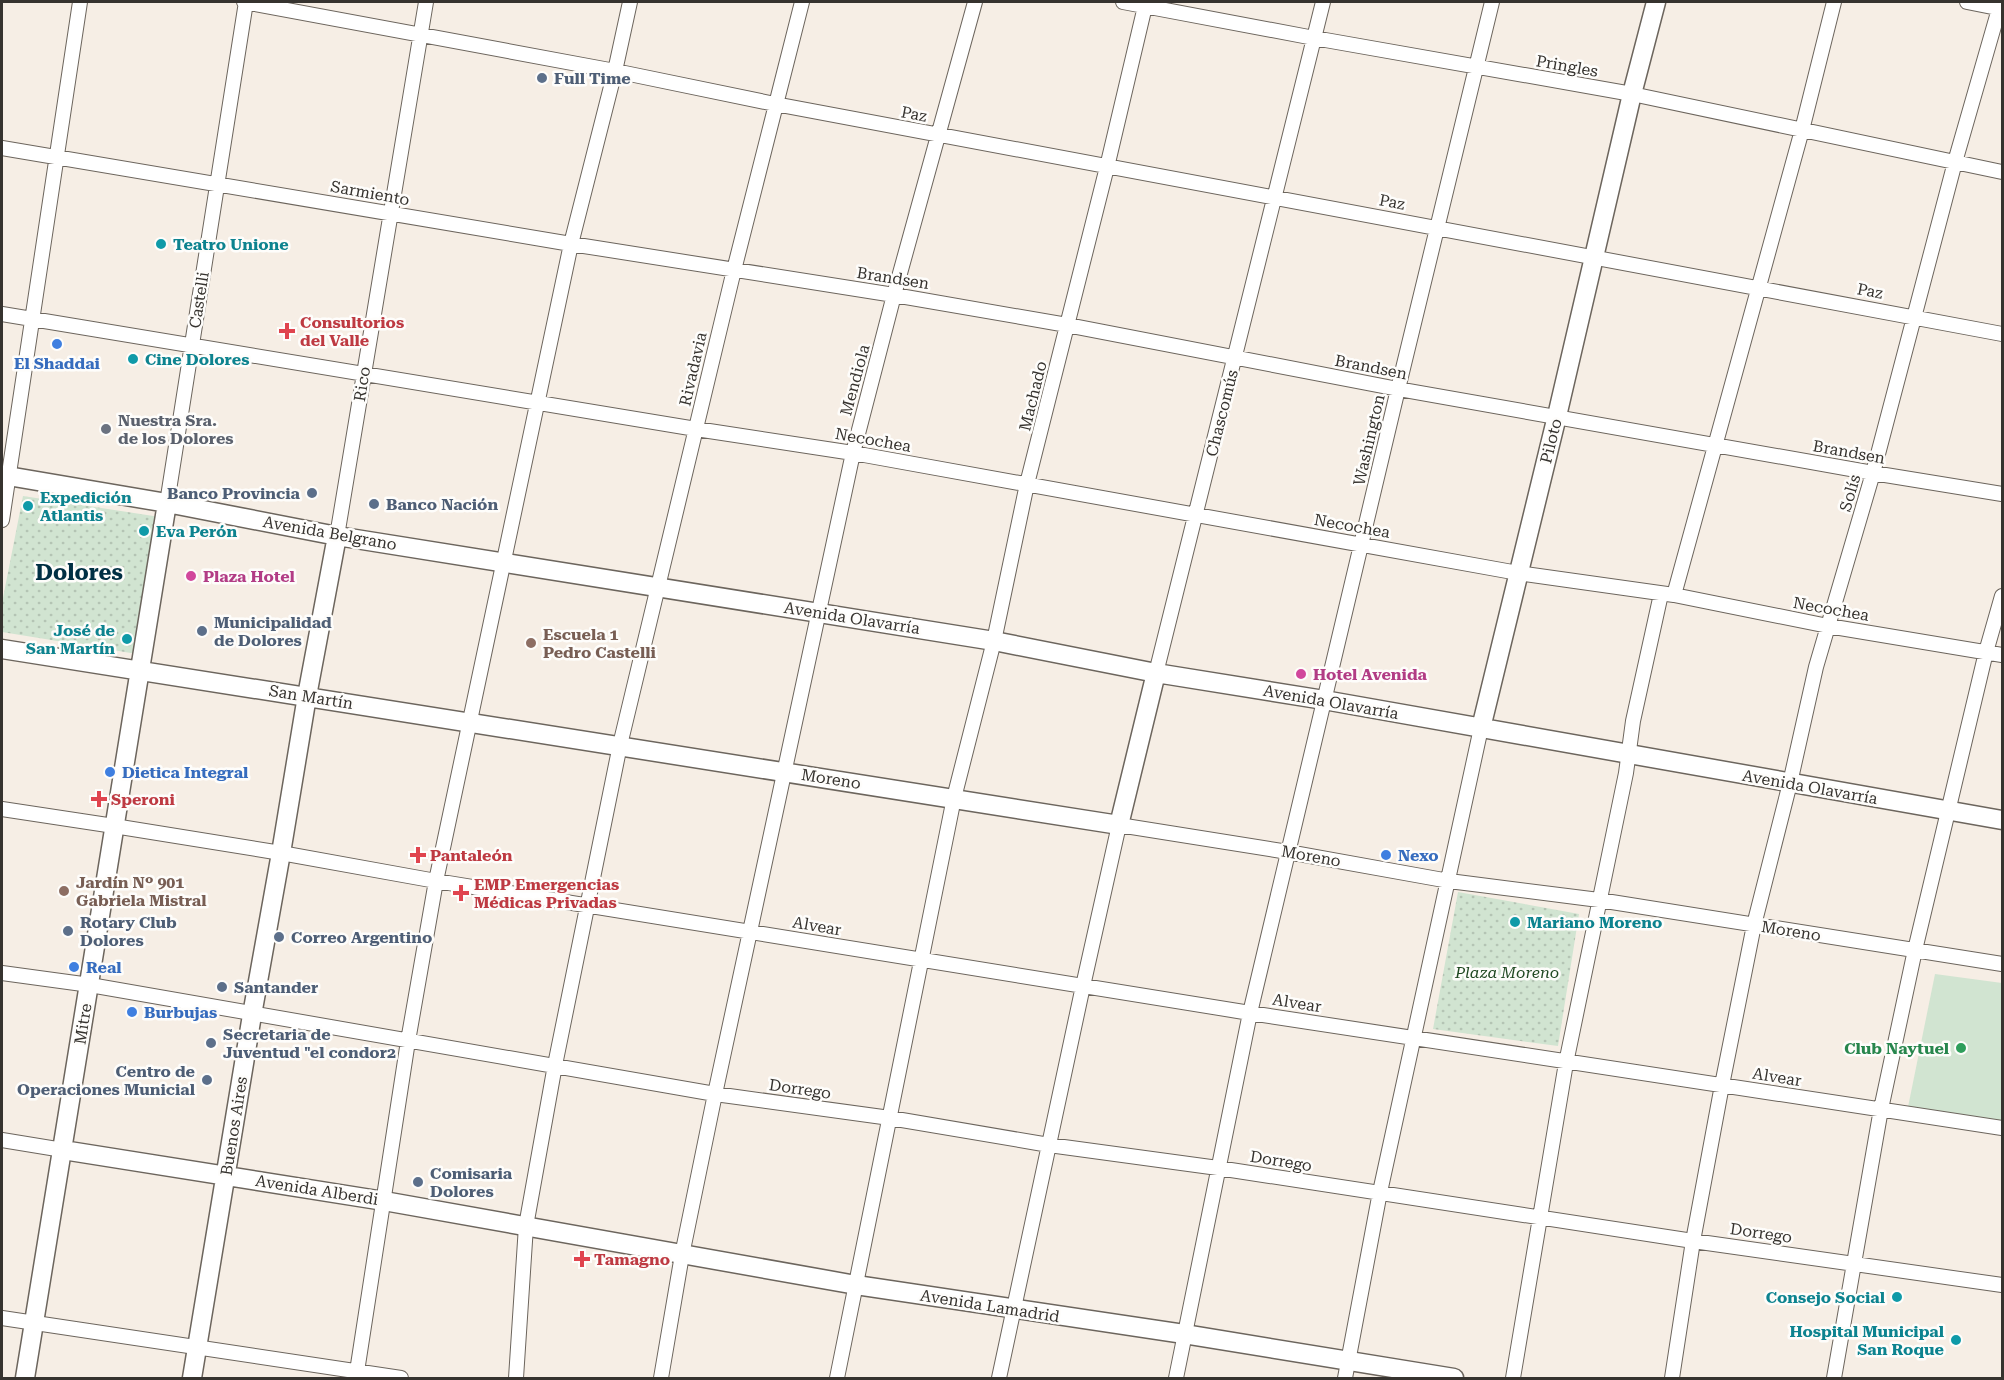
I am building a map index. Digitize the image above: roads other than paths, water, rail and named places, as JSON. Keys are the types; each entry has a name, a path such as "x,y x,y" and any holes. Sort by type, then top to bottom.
{"main road":[{"name":"Piloto","path":"1481,728 1656,2"},
{"name":"Avenida Belgrano","path":"5,475 337,536 659,587"},
{"name":"Castelli","path":"141,670 167,503"},
{"name":"Rico","path":"307,696 337,536"},
{"name":"Avenida Olavarría","path":"659,587 994,640 1156,673 1324,700 2002,820"},
{"name":"San Martín","path":"2,649 620,745"},
{"name":"Mitre","path":"26,1378 141,670"},
{"name":"Chascomús","path":"1119,825 1156,673"},
{"name":"Buenos Aires","path":"192,1378 307,696"},
{"name":"Moreno","path":"620,745 1119,825"},
{"name":"Avenida Alberdi","path":"63,1150 526,1226"},
{"name":"Avenida Lamadrid","path":"526,1226 856,1285 1184,1334 1347,1370 1454,1378"}],"street":[{"path":"2,520 5,475 32,318 80,2"},
{"name":"Paz","path":"245,2 1107,167 1916,316 2002,334"},
{"name":"Castelli","path":"167,503 245,2"},
{"name":"Rico","path":"337,536 426,2"},
{"path":"356,1375 408,1041 436,881 571,244 630,2"},
{"name":"Rivadavia","path":"516,1378 526,1226 555,1065 620,745 734,270 802,2"},
{"name":"Mendiola","path":"661,1378 682,1254 715,1094 853,453 975,2"},
{"name":"Pringles","path":"1123,2 1145,3 1314,39 1632,94 2002,172"},
{"name":"Chascomús","path":"1156,673 1323,2"},
{"name":"Washington","path":"1176,1378 1250,1013 1492,2"},
{"path":"1513,1378 1566,1063 1626,773 1627,755 1668,595 1716,446 1802,130 1834,2"},
{"path":"1967,2 2001,6"},
{"name":"Machado","path":"837,1378 954,798 994,640 1028,484 1107,167 1145,3"},
{"name":"Solís","path":"1672,1378 1693,1240 1754,925 1790,783 1815,667 1873,473 1955,162 2001,6"},
{"name":"Sarmiento","path":"2,148 734,270"},
{"name":"Brandsen","path":"734,270 1067,325 1398,389 2002,494"},
{"name":"Necochea","path":"2,314 853,453 1518,573 1668,595 1828,626 2002,655"},
{"path":"1834,1378 1881,1109 1915,950 1986,652 2002,596"},
{"name":"Piloto","path":"1347,1370 1380,1192 1481,728"},
{"name":"Alvear","path":"2,809 1250,1013 2002,1128"},
{"path":"999,1378 1119,825"},
{"name":"Moreno","path":"1119,825 1449,881 1599,900 2002,964"},
{"name":"Dorrego","path":"2,973 90,985 715,1094 890,1118 1049,1145 1218,1168 2002,1285"},
{"name":"Avenida Alberdi","path":"2,1140 63,1150"},
{"path":"2,1318 356,1375 401,1378"}],"place":[{"name":"Full Time","path":"542,78"},
{"name":"Teatro Unione","path":"161,244"},
{"name":"Consultorios del Valle","path":"287,331"},
{"name":"El Shaddai","path":"57,344"},
{"name":"Cine Dolores","path":"133,359"},
{"name":"Nuestra Sra. de los Dolores","path":"106,429"},
{"name":"Banco Provincia","path":"312,493"},
{"name":"Banco Nación","path":"374,504"},
{"name":"Expedición Atlantis","path":"28,506"},
{"name":"Eva Perón","path":"144,531"},
{"name":"Plaza Hotel","path":"191,576"},
{"name":"Municipalidad de Dolores","path":"202,631"},
{"name":"José de San Martín","path":"127,639"},
{"name":"Escuela 1 Pedro Castelli","path":"531,643"},
{"name":"Hotel Avenida","path":"1301,674"},
{"name":"Dietica Integral","path":"110,772"},
{"name":"Speroni","path":"99,799"},
{"name":"Pantaleón","path":"418,855"},
{"name":"Nexo","path":"1386,855"},
{"name":"Jardín Nº 901 Gabriela Mistral","path":"64,891"},
{"name":"EMP Emergencias Médicas Privadas","path":"461,893"},
{"name":"Mariano Moreno","path":"1515,922"},
{"name":"Rotary Club Dolores","path":"68,931"},
{"name":"Correo Argentino","path":"279,937"},
{"name":"Real","path":"74,967"},
{"name":"Santander","path":"222,987"},
{"name":"Burbujas","path":"132,1012"},
{"name":"Secretaria de Juventud \"el condor2","path":"211,1043"},
{"name":"Club Naytuel","path":"1961,1048"},
{"name":"Centro de Operaciones Municial","path":"207,1080"},
{"name":"Comisaria Dolores","path":"418,1182"},
{"name":"Tamagno","path":"582,1259"},
{"name":"Consejo Social","path":"1897,1297"},
{"name":"Hospital Municipal San Roque","path":"1956,1340"}],"district":[{"name":"Dolores","path":"79,572"}],"park label":[{"name":"Plaza Moreno","path":"1507,972"}]}
